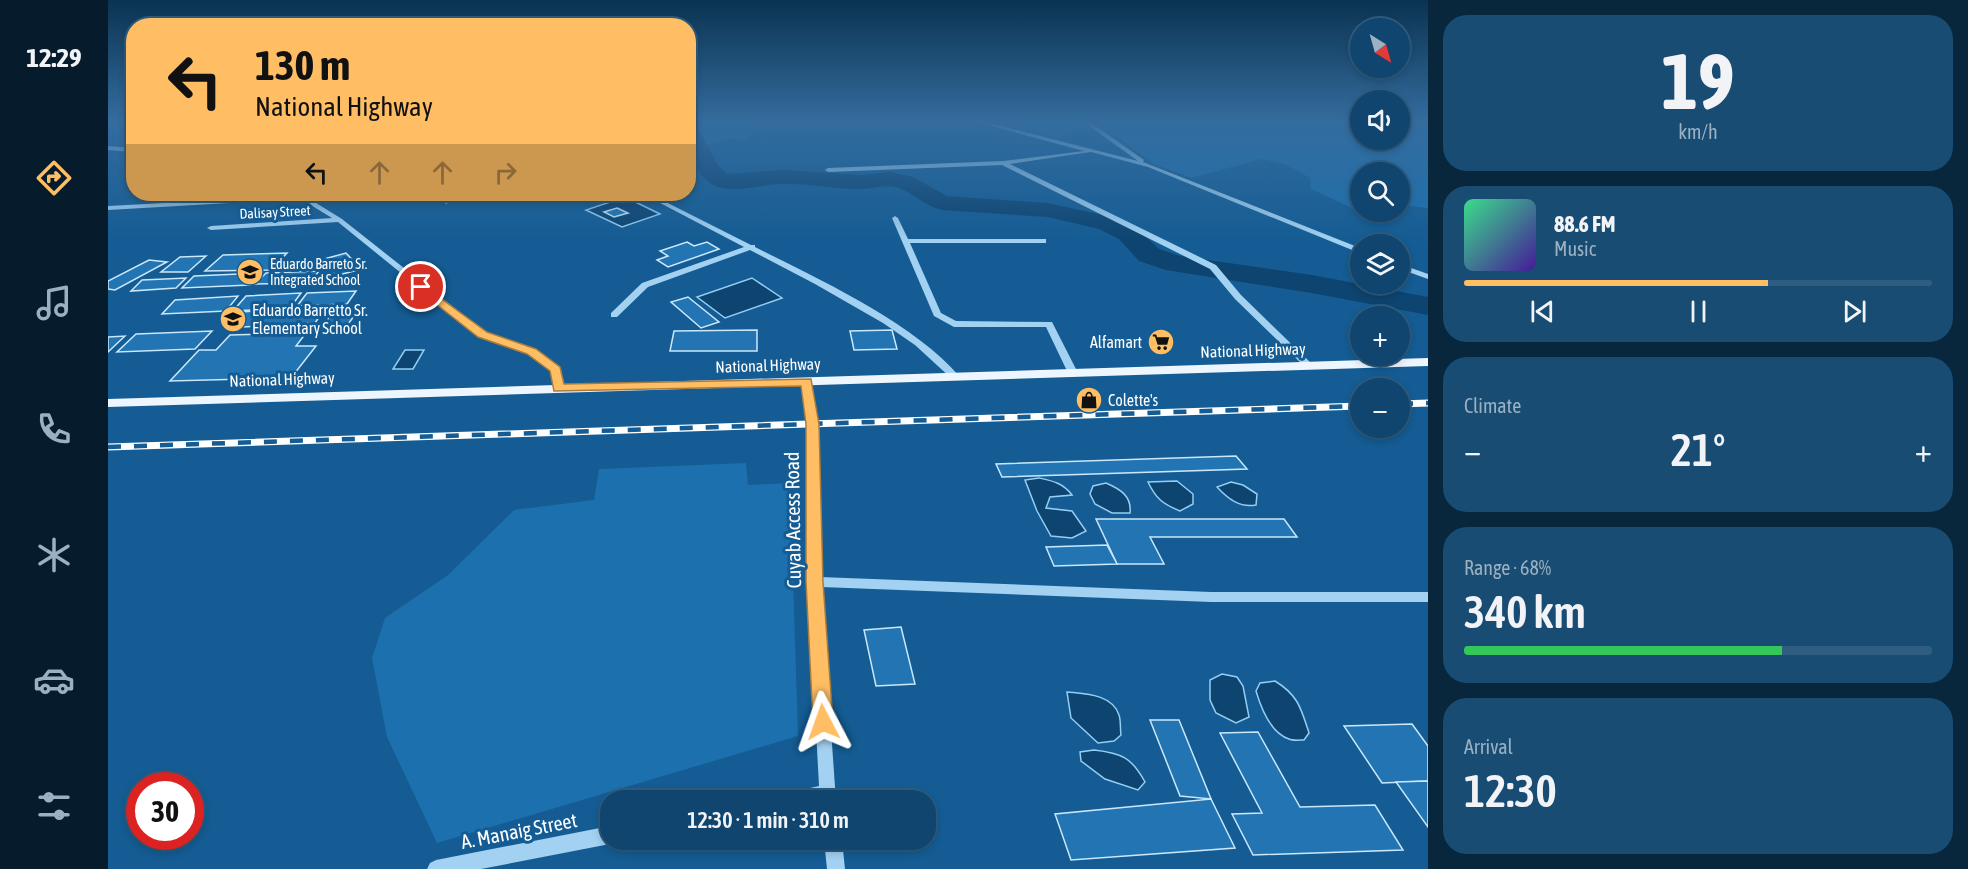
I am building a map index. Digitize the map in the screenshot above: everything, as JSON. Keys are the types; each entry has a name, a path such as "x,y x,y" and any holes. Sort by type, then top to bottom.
{"main road":[{"name":"National Highway","path":"108,403 1428,362"}],"street":[{"path":"828,170 1023,161"},
{"path":"1129,161 1150,166 1350,246"},
{"path":"1142,161 1150,166"},
{"path":"1003,163 1216,270 1238,297 1309,366"},
{"path":"108,208 214,201"},
{"path":"313,201 340,220 483,335 531,351 556,369 559,388"},
{"path":"660,201 752,246 841,296 919,344 955,377"},
{"path":"895,218 937,314 954,324 1049,324 1073,373"},
{"name":"Dalisay Street","path":"211,228 340,220"},
{"path":"906,241 1043,241"},
{"path":"614,315 645,285 752,246"},
{"path":"1410,270 1428,277"},
{"name":"Cuyab Access Road","path":"807,382 813,424 814,582 828,790"},
{"path":"814,582 1211,597 1428,597"},
{"name":"A. Manaig Street","path":"436,869 600,837"},
{"path":"834,850 836,869"}],"shaded area":[{"path":"1149,161 1255,161 1192,178"},
{"path":"1268,161 1428,161 1428,208 1410,206 1410,162 1350,162 1350,207 1311,189 1310,178 1287,165"},
{"path":"613,201 633,201 660,214 622,227 586,210"},
{"path":"752,278 782,298 725,318 697,297"},
{"path":"405,350 424,350 413,369 393,369"},
{"path":"746,463 748,485 790,483 798,736 616,790 600,790 600,795 437,843 387,737 372,658 385,618 448,575 514,510 594,500 599,469"},
{"path":"1039,478 1061,485 1072,495 1050,497 1046,508 1072,511 1086,531 1072,538 1051,536 1037,511 1025,480"},
{"path":"1177,481 1193,494 1193,504 1180,511 1161,500 1148,482"},
{"path":"1231,482 1243,485 1257,494 1256,505 1250,506 1235,502 1217,487"},
{"path":"1106,483 1124,494 1129,502 1130,513 1112,513 1095,504 1090,494 1093,486"},
{"path":"1222,674 1237,677 1243,686 1249,717 1236,723 1216,713 1210,700 1210,680"},
{"path":"1275,681 1294,697 1301,709 1309,733 1304,740 1292,740 1283,736 1272,726 1264,712 1256,691 1260,683"},
{"path":"1067,692 1097,696 1110,703 1119,715 1121,735 1114,741 1098,743 1071,718"},
{"path":"1094,750 1125,758 1131,762 1145,782 1138,790 1105,779 1081,761 1080,752"}],"building":[{"path":"617,208 628,213 614,217 604,212"},
{"path":"687,242 694,246 707,242 719,249 668,267 657,260 668,256 660,251"},
{"path":"287,253 271,270 205,271 223,255"},
{"path":"346,253 361,269 332,277 317,261"},
{"path":"206,256 188,272 161,272 180,257"},
{"path":"149,260 167,262 115,290 108,289 108,281"},
{"path":"319,271 310,283 255,284 266,273"},
{"path":"261,273 250,285 182,288 194,276"},
{"path":"186,278 176,288 131,291 142,280"},
{"path":"356,291 347,304 297,306 307,293"},
{"path":"301,293 290,308 233,311 246,296"},
{"path":"238,296 226,311 162,314 175,300"},
{"path":"688,297 719,322 701,328 671,302"},
{"path":"326,307 315,323 226,328 240,312"},
{"path":"359,309 341,334 316,334 335,310"},
{"path":"757,330 757,351 670,351 674,331"},
{"path":"892,330 897,349 854,350 850,331"},
{"path":"212,331 195,349 117,352 136,334"},
{"path":"306,333 296,346 316,346 291,378 170,381 199,350 216,350 230,335"},
{"path":"125,336 108,352 108,337"},
{"path":"1236,456 1247,469 1002,477 996,464"},
{"path":"1096,519 1284,519 1297,537 1150,537 1164,564 1117,564"},
{"path":"1107,545 1117,564 1054,566 1046,547"},
{"path":"901,627 915,684 876,686 864,630"},
{"path":"1150,720 1179,720 1211,799 1180,796"},
{"path":"1412,724 1428,746 1428,781 1382,783 1344,726"},
{"path":"1258,732 1300,807 1375,805 1403,850 1253,855 1232,814 1262,813 1220,733"},
{"path":"1428,781 1428,827 1396,782"},
{"path":"1211,799 1235,848 1071,860 1055,814"}],"waterway":[{"path":"705,161 709,169 719,179 732,182 782,177 861,182 889,179 905,182 942,203 1048,210 1107,223 1128,234 1149,255 1176,264 1312,284 1428,306"}],"railway":[{"path":"1410,404 1428,403"},
{"path":"108,447 1350,406"}],"place":[{"name":"Eduardo Barreto Sr. Integrated School","path":"250,272"},
{"name":"Eduardo Barretto Sr. Elementary School","path":"233,319"},
{"name":"Alfamart","path":"1161,342"},
{"name":"Colette's","path":"1089,400"}],"route":[{"path":"421,287 483,335 531,351 544,360 556,369 559,388 807,382 813,424 814,582 823,722"}]}
